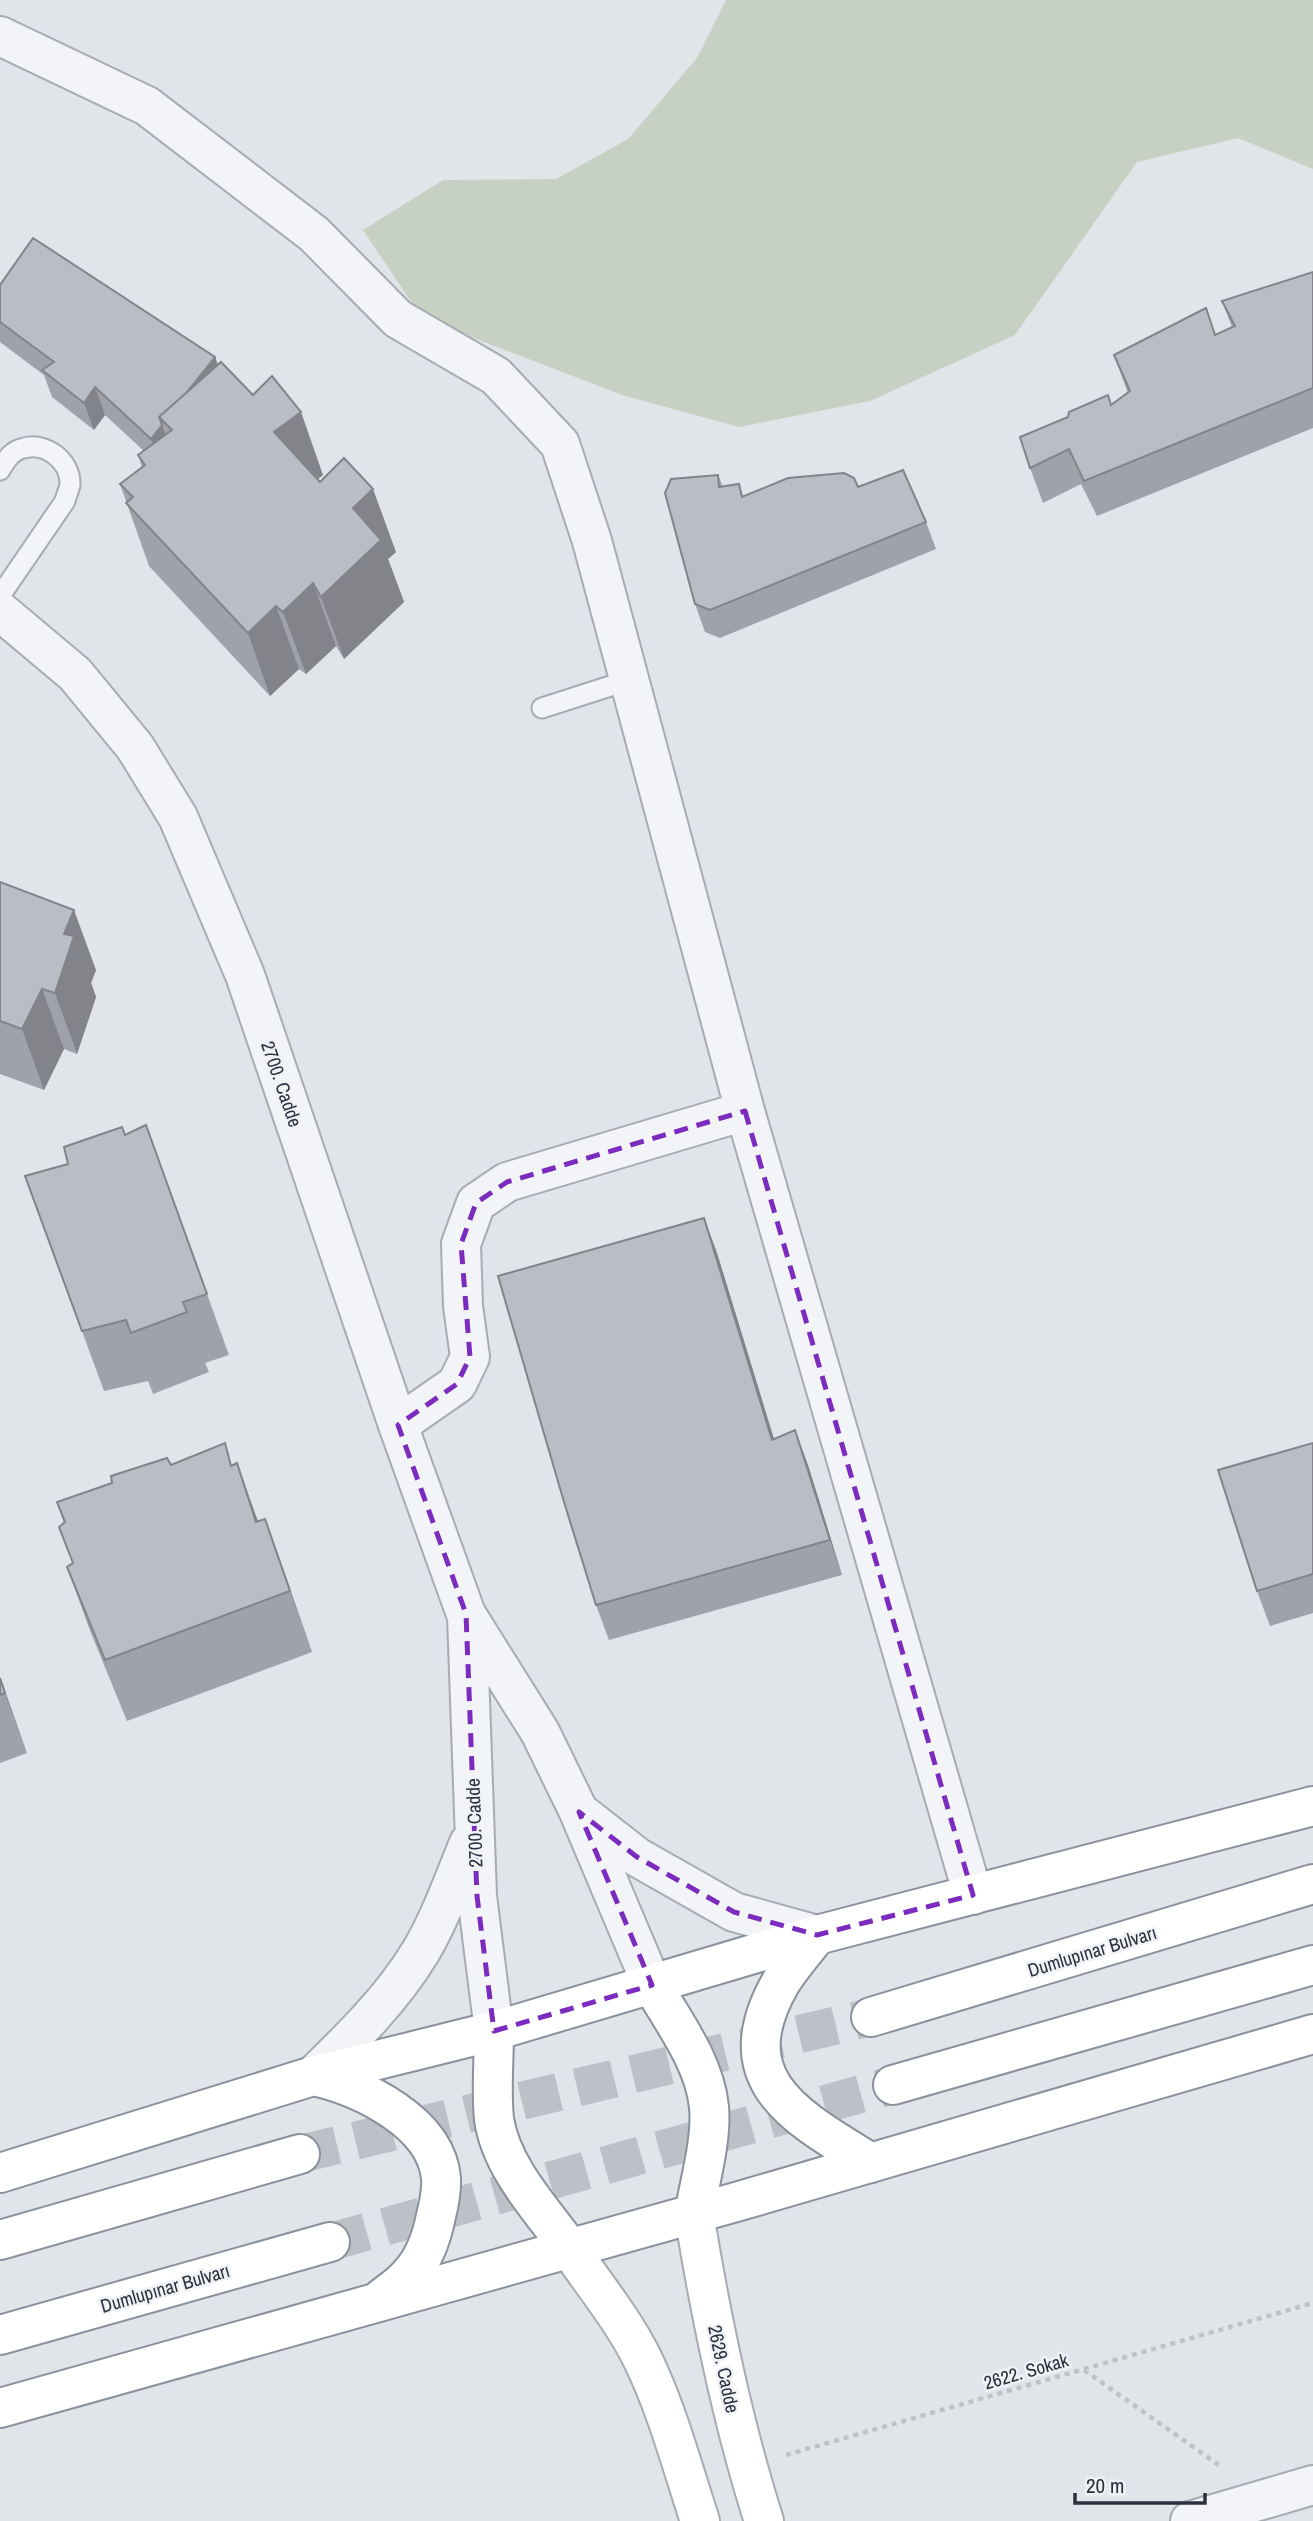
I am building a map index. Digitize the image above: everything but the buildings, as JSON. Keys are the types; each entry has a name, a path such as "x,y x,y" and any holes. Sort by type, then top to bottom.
{"main road":[{"path":"0,2173 313,2076 494,2032 817,1935 1313,1805"},
{"name":"Dumlupınar Bulvarı","path":"872,2017 1313,1884"},
{"path":"817,1935 782,1980 772,2001 760,2040 762,2067 776,2093 798,2116 871,2163"},
{"path":"892,2085 1313,1965"},
{"path":"652,1984 695,2060 709,2106 709,2126 694,2214"},
{"path":"494,2032 495,2120 505,2153 515,2173 616,2312 642,2357 666,2416 700,2521"},
{"path":"0,2408 694,2214 1313,2034"},
{"path":"313,2076 340,2082 370,2096 399,2115 425,2138 436,2159 441,2178 440,2201 430,2240 411,2274 377,2303"},
{"path":"0,2240 300,2154"},
{"name":"2629. Cadde","path":"694,2214 707,2293 747,2466 764,2521"},
{"name":"Dumlupınar Bulvarı","path":"0,2335 330,2242"}],"street":[{"path":"0,36 147,106 314,234 398,319 496,376 560,444 592,541 745,1111 973,1895"},
{"name":"2700. Cadde","path":"0,611 75,674 135,747 178,817 245,975 398,1425 467,1614 540,1732 579,1812 652,1984"},
{"path":"398,1425 457,1384 470,1357 463,1306 461,1244 476,1203 508,1182 745,1111"},
{"name":"2700. Cadde","path":"467,1614 480,1938 494,2032"},
{"path":"579,1812 637,1857 734,1912 817,1935"},
{"path":"313,2076 365,2026 405,1977 436,1922 474,1832"},
{"path":"1190,2521 1313,2485"}],"lane":[{"path":"0,596 65,501 70,484 66,467 55,454 40,447 23,448 4,463"},
{"path":"542,708 629,680"}],"path":[{"name":"2622. Sokak","path":"747,2466 1313,2303"},
{"path":"1083,2369 1265,2498"}],"highlighted area":[{"path":"745,1111 973,1895 817,1935 734,1912 637,1857 579,1812 652,1985 494,2031 477,1896 466,1614 398,1425 457,1384 470,1357 461,1244 476,1203 507,1182"}],"green space":[{"path":"726,0 1313,0 1313,169 1238,138 1137,162 1015,335 870,401 739,427 622,395 422,318 363,230 443,180 556,179 628,139 697,58"}],"tunnel":[{"path":"300,2154 871,2017"},
{"path":"330,2242 893,2085"}]}
